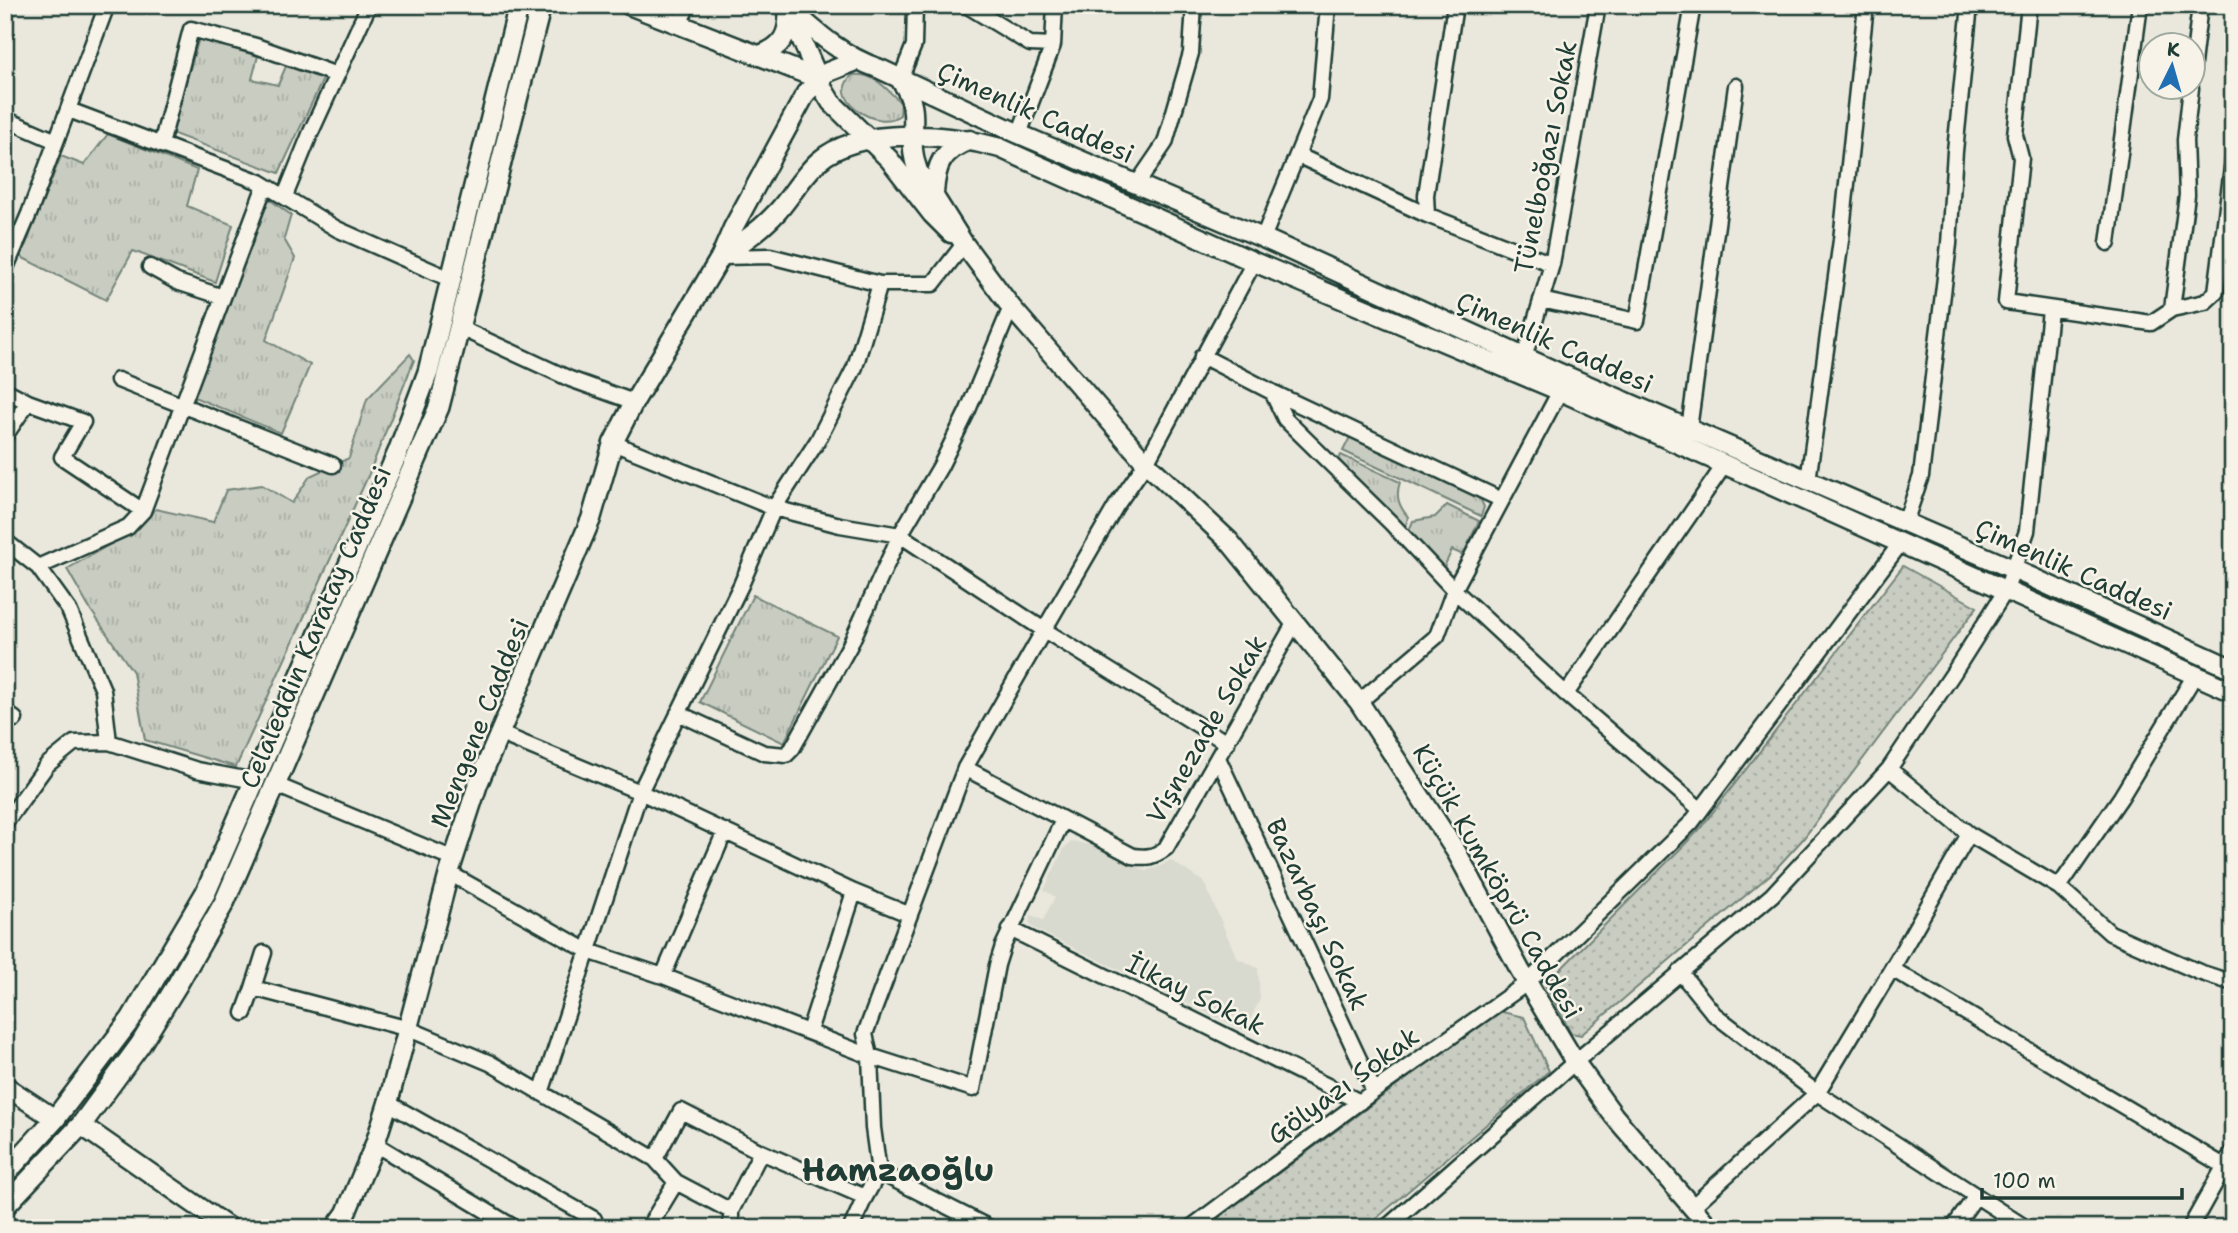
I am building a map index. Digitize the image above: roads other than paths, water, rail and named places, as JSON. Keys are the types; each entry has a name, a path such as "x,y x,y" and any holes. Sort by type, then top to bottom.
{"main road":[{"name":"Celaleddin Karatay Caddesi","path":"5,1174 55,1119 131,1019 206,892 398,452 428,372 519,5"},
{"name":"Celaleddin Karatay Caddesi","path":"5,1206 81,1125 140,1045 223,903 276,785 439,407 541,5"}],"street":[{"path":"5,270 29,214 107,5"},
{"path":"285,196 369,5"},
{"path":"629,5 819,79"},
{"path":"679,24 688,5"},
{"path":"900,80 914,45 915,5"},
{"path":"965,5 1030,44 1054,45"},
{"path":"1019,134 1054,45 1055,5"},
{"path":"1137,184 1165,143 1191,53 1194,5"},
{"path":"1263,239 1320,99 1328,5"},
{"path":"1427,215 1426,195 1455,5"},
{"name":"Tünelboğazı Sokak","path":"1524,358 1552,264 1598,5"},
{"path":"1541,300 1637,321 1693,5"},
{"path":"1808,481 1840,240 1866,5"},
{"path":"1905,523 1923,462 1949,244 1955,151 1970,5"},
{"path":"2029,5 2015,135 2021,158 2006,302 2151,323 2172,309 2205,302 2216,292 2233,161"},
{"path":"2108,243 2140,5"},
{"path":"2197,32 2200,5"},
{"path":"759,55 774,49 784,38 789,23 787,6"},
{"name":"Çimenlik Caddesi","path":"787,6 820,35 856,61 880,69 1019,134 1263,239 1524,358 2013,569 2233,669"},
{"name":"Küçük Kumköprü Caddesi","path":"787,6 823,89 835,107 889,159 932,214 964,244"},
{"path":"161,145 191,30 256,46 337,75"},
{"name":"Mengene Caddesi","path":"335,1228 346,1213 375,1144 388,1104 452,866 478,784 591,519 613,443 634,402 720,258 796,110 819,79 841,65 856,61"},
{"name":"Küçük Kumköprü Caddesi","path":"900,80 912,99 915,122 912,136 918,171 964,244 1011,307 1146,463 1229,541 1359,702 1457,853 1527,983 1575,1062 1614,1116 1710,1228"},
{"path":"1689,429 1737,86"},
{"path":"2172,309 2187,195 2185,140 2189,102"},
{"path":"69,110 265,185 337,229 450,279"},
{"path":"5,119 56,141"},
{"name":"Çimenlik Caddesi","path":"870,139 912,136 972,140 1000,148 1254,262 1560,391 2233,692"},
{"name":"Mengene Caddesi","path":"720,258 765,225 820,161 835,151 870,139"},
{"path":"934,193 935,173 940,161 956,146 972,140"},
{"path":"1298,156 1427,215 1552,264"},
{"path":"38,566 128,527 144,511 265,185"},
{"path":"720,258 755,255 783,258 880,284 933,284 964,244"},
{"path":"851,1228 864,1197 879,1172 873,1128 870,1056 865,1034 965,768 1116,506 1146,463 1254,262"},
{"path":"150,267 177,282 223,297"},
{"path":"541,1093 640,792 741,585 774,508 818,440 855,367 880,284"},
{"path":"678,713 764,753 786,755 792,750 850,645 900,535 951,444 1011,307"},
{"path":"1386,1228 1575,1062 1772,895 1889,769 2006,590 2027,531 2050,310"},
{"path":"460,328 570,379 634,402"},
{"path":"1202,356 1272,392 1502,500"},
{"path":"118,380 333,465"},
{"path":"5,390 28,402 83,422 62,457 144,511"},
{"path":"1359,702 1437,636 1454,590 1560,391"},
{"path":"1272,392 1285,419 1391,523 1454,590 1566,694 1701,810"},
{"path":"5,436 28,402"},
{"path":"613,443 774,508 840,525 900,535 1045,631 1227,743"},
{"path":"1566,694 1725,464"},
{"path":"5,541 38,566 69,610 103,690 108,743"},
{"name":"Gölyazı Sokak","path":"1190,1228 1374,1091 1527,983 1691,823 1900,544"},
{"name":"Vişnezade Sokak","path":"965,768 1133,856 1156,856 1166,848 1295,622"},
{"path":"2059,887 2121,797 2195,675"},
{"path":"500,734 640,792 854,892 908,914"},
{"path":"5,823 47,765 74,743 108,743 197,770 255,780"},
{"name":"Bazarbaşı Sokak","path":"1219,758 1374,1091"},
{"path":"1889,769 1969,834 2059,887 2110,933 2199,972 2233,983"},
{"path":"276,785 452,866 587,951 663,975 870,1056 973,1089 997,965 1010,929 1063,820"},
{"path":"663,975 724,831"},
{"path":"1693,1206 1817,1093 1969,834"},
{"path":"809,1031 854,892"},
{"name":"İlkay Sokak","path":"1010,929 1360,1102"},
{"path":"244,1013 264,953"},
{"path":"1892,969 2224,1166"},
{"path":"1680,972 1714,1014 1817,1093 2026,1228"},
{"path":"253,988 409,1029 490,1063 655,1159 676,1182 731,1211"},
{"path":"5,1086 55,1119"},
{"path":"388,1104 594,1219"},
{"path":"655,1159 681,1111 761,1152 864,1197"},
{"path":"81,1125 229,1228"},
{"path":"375,1144 515,1228"},
{"path":"2190,1228 2233,1151"},
{"path":"731,1228 731,1211 761,1152"},
{"path":"879,1172 990,1228"},
{"path":"648,1228 676,1182"},
{"path":"1953,1228 1976,1196"}],"district":[{"name":"Hamzaoğlu","path":"898,1169"}]}
